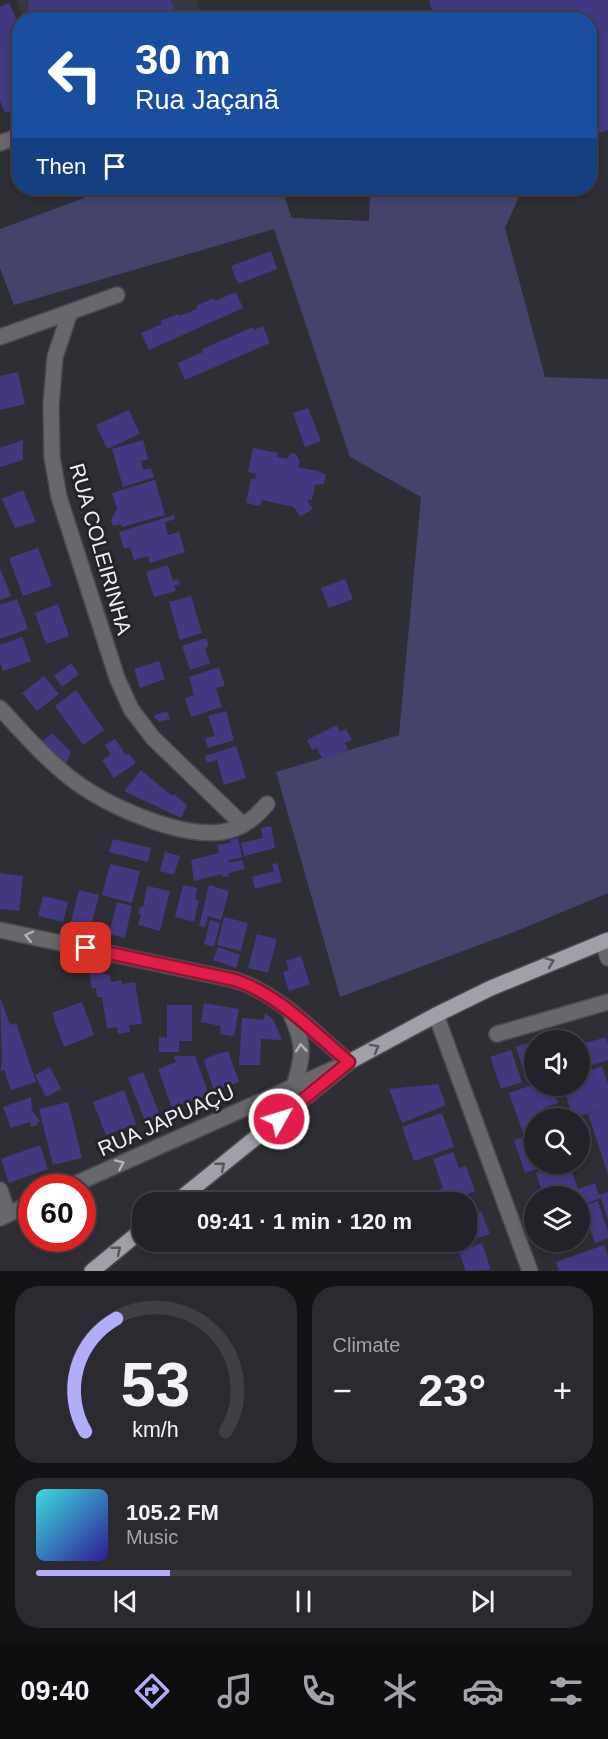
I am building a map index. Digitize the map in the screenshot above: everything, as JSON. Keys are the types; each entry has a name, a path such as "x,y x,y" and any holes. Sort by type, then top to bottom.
{"main road":[{"path":"189,1192 349,1062 491,988 605,941"},
{"path":"92,1271 132,1238"}],"street":[{"path":"0,337 117,295"},
{"name":"RUA COLEIRINHA","path":"70,312 55,357 51,405 52,457 59,497 117,678 131,709 153,738 243,825"},
{"path":"0,708 38,751 70,778 95,795 148,820 186,831 221,832 255,819 267,804"},
{"path":"0,930 251,985 288,1011 349,1062"},
{"path":"605,941 608,958"},
{"path":"497,1034 608,1002"},
{"path":"288,1011 300,1034 302,1061 294,1086"},
{"path":"436,1015 530,1271"},
{"name":"RUA JAPUAÇU","path":"96,1175 349,1062"},
{"path":"0,1190 4,1216 18,1210"}],"shaded area":[{"path":"17,0 196,0 200,12 21,12"},
{"path":"83,195 284,195 292,218 369,221 370,195 516,195 519,197 505,228 545,377 608,379 608,893 514,932 340,997 276,772 399,735 421,497 350,457 274,229 14,305 0,268 0,229 84,198"}],"building":[{"path":"29,0 171,0 175,12 28,12"},
{"path":"429,0 608,0 608,130 597,134 597,12 433,12"},
{"path":"9,3 13,12 12,110 5,113 0,101 0,7"},
{"path":"271,251 277,269 238,284 231,266"},
{"path":"236,292 243,308 149,350 141,333 162,324 160,321 197,309 196,306 214,298 215,301"},
{"path":"263,326 270,343 185,380 178,363 203,352 202,349 253,327 254,330"},
{"path":"18,372 25,404 0,410 0,376"},
{"path":"308,408 321,441 305,447 293,413"},
{"path":"129,410 140,434 107,449 96,425"},
{"path":"23,440 23,460 0,467 0,448"},
{"path":"143,440 148,459 141,461 143,470 151,468 154,477 123,487 112,449"},
{"path":"253,448 278,453 277,457 287,459 291,453 296,454 300,461 298,467 326,475 324,484 315,485 312,500 308,499 313,509 300,517 294,507 262,500 260,506 246,503 251,479 255,479 256,474 248,472"},
{"path":"155,480 165,515 122,527 121,524 113,526 111,520 117,509 112,493"},
{"path":"23,490 36,522 15,528 2,499"},
{"path":"174,515 175,519 165,522 168,535 179,532 185,552 150,563 148,556 134,560 130,547 124,549 119,532"},
{"path":"38,548 52,586 23,596 9,558"},
{"path":"168,565 173,581 178,579 180,584 174,586 176,591 154,597 146,572"},
{"path":"0,568 11,596 0,600"},
{"path":"345,579 353,599 329,608 321,588"},
{"path":"191,596 202,633 180,640 169,602"},
{"path":"17,599 28,629 0,639 0,605"},
{"path":"58,604 69,636 46,644 35,613"},
{"path":"22,637 31,661 3,671 0,662 0,645"},
{"path":"206,638 209,647 205,648 210,663 190,670 182,646"},
{"path":"159,661 165,679 140,688 134,669"},
{"path":"71,663 79,674 62,687 54,676"},
{"path":"219,667 225,686 216,688 222,707 191,717 185,698 194,695 189,677"},
{"path":"44,676 59,694 37,711 22,693"},
{"path":"76,690 104,730 83,745 55,706"},
{"path":"167,711 170,719 159,722 153,716"},
{"path":"226,711 234,740 208,748 205,738 215,736 208,716"},
{"path":"337,725 340,732 346,729 352,740 345,743 348,749 323,761 317,748 312,750 307,740"},
{"path":"52,733 71,752 65,767 42,742"},
{"path":"115,739 126,755 129,753 136,763 114,778 102,760 111,754 105,745"},
{"path":"236,746 246,778 224,785 217,760 207,763 205,756"},
{"path":"141,770 172,796 174,794 187,805 181,818 124,791"},
{"path":"271,826 275,848 244,856 241,843 263,838 261,828"},
{"path":"238,838 242,857 228,860 229,863 242,860 245,869 228,873 229,876 223,877 222,874 194,881 191,860 219,853 217,845 231,843 230,840"},
{"path":"113,839 151,848 148,862 109,852"},
{"path":"165,852 180,856 174,875 160,871"},
{"path":"277,863 282,882 255,889 252,877 274,871 272,864"},
{"path":"110,864 140,871 132,903 102,895"},
{"path":"0,873 23,876 19,911 0,909"},
{"path":"183,885 197,888 195,899 199,900 194,922 175,917"},
{"path":"209,885 229,891 221,920 208,916 205,927 199,926"},
{"path":"147,886 170,891 160,931 138,925 141,914 138,914 140,907 143,907"},
{"path":"79,890 99,895 90,930 70,925"},
{"path":"43,896 68,902 63,922 38,916"},
{"path":"117,902 132,906 125,938 109,934"},
{"path":"224,917 248,923 241,951 217,945"},
{"path":"210,920 220,923 214,947 204,944"},
{"path":"257,934 277,939 268,973 248,968"},
{"path":"218,947 240,955 236,968 213,960"},
{"path":"301,956 310,984 289,991 283,972 289,970 286,961"},
{"path":"89,970 109,975 111,982 121,980 122,984 135,982 142,1024 129,1025 130,1032 118,1034 117,1027 107,1029 102,997 97,997 96,988 92,989"},
{"path":"0,997 10,1025 16,1023 36,1082 11,1090 4,1070 0,1072 2,1063"},
{"path":"82,1002 94,1035 64,1047 52,1013"},
{"path":"204,1003 239,1009 234,1036 220,1034 221,1026 201,1022"},
{"path":"167,1005 192,1005 192,1041 179,1041 179,1052 159,1052 159,1037 167,1038"},
{"path":"265,1013 273,1019 282,1040 261,1039 260,1065 239,1065 242,1018 264,1020"},
{"path":"606,1037 608,1060 590,1066 590,1042"},
{"path":"524,1044 524,1073 516,1047"},
{"path":"511,1050 522,1082 501,1089 490,1057"},
{"path":"228,1051 239,1082 214,1091 204,1060"},
{"path":"174,1056 195,1056 209,1095 172,1108 158,1069 176,1062"},
{"path":"602,1066 608,1084 608,1174 590,1120 590,1113 602,1109 590,1113 590,1108 570,1108 566,1096 590,1096 590,1070"},
{"path":"50,1067 61,1089 46,1097 35,1075"},
{"path":"143,1072 161,1118 146,1123 128,1078"},
{"path":"438,1084 446,1105 402,1123 389,1089"},
{"path":"524,1088 524,1096 556,1096 558,1103 544,1108 524,1108 523,1133 509,1093"},
{"path":"124,1090 136,1124 106,1135 93,1102"},
{"path":"31,1097 32,1111 40,1121 37,1122 38,1125 31,1127 30,1122 11,1128 3,1107"},
{"path":"68,1102 82,1158 53,1165 39,1109"},
{"path":"442,1113 454,1147 414,1161 402,1127"},
{"path":"524,1136 524,1170 514,1140"},
{"path":"40,1145 48,1169 34,1174 18,1174 18,1180 9,1183 1,1159"},
{"path":"453,1152 459,1168 466,1166 475,1191 433,1192 443,1188 433,1159"},
{"path":"536,1174 573,1174 577,1186 540,1186"},
{"path":"595,1183 599,1195 608,1192 608,1220 601,1198 590,1202 590,1186 586,1186"},
{"path":"598,1201 608,1232 608,1238 595,1243 590,1229 590,1204"},
{"path":"481,1211 490,1234 477,1238 477,1212"},
{"path":"482,1243 491,1270 466,1271 459,1252 477,1252 477,1245"},
{"path":"604,1245 608,1256 608,1271 559,1271 556,1262 590,1252 590,1250"}],"route":[{"path":"86,948 251,985 269,996 349,1062 279,1119"}]}
